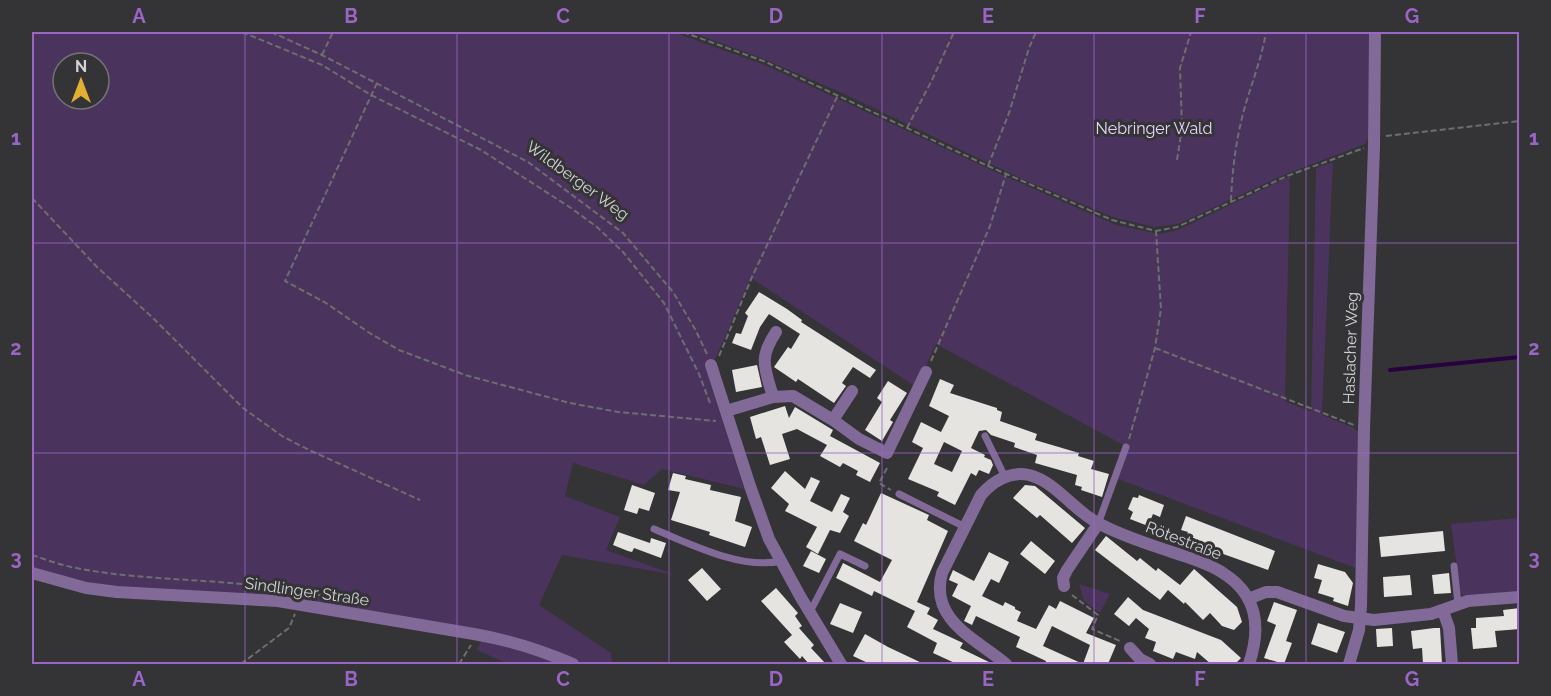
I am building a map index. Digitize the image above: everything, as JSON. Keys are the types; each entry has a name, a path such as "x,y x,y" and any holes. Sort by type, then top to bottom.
{"street":[{"name":"Haslacher Weg","path":"1349,664 1361,619 1375,32"},
{"path":"773,397 763,363 767,345 776,332"},
{"path":"711,365 724,417 763,524 781,561 841,664"},
{"path":"724,417 773,397 793,396 834,420 859,439 887,453 926,372"},
{"path":"834,420 852,391"},
{"name":"Rötestraße","path":"1005,477 1016,474 1038,478 1098,524 1222,572 1241,588 1253,609 1257,629 1249,664"},
{"path":"1005,477 988,486 981,495 939,583 942,607 956,625 1006,664"},
{"path":"1064,586 1067,570 1098,524"},
{"name":"Sindlinger Straße","path":"32,573 86,588 117,592 279,601 504,640 550,654 573,664"},
{"path":"1248,599 1266,592 1277,592 1344,616 1361,619 1421,616 1443,611 1458,604 1520,597"},
{"path":"1443,611 1449,628 1452,664"},
{"path":"1130,648 1140,659 1150,664"}],"lane":[{"path":"986,436 1005,477"},
{"path":"1098,524 1126,447"},
{"path":"899,494 965,526"},
{"path":"654,529 734,558 764,564 781,561"},
{"path":"810,612 840,554 865,566"},
{"path":"1454,566 1458,604"}],"path":[{"path":"242,32 322,65 371,95 481,150 597,227 623,252 664,303 699,374 724,417"},
{"name":"Wildberger Weg","path":"271,32 322,55 528,162 623,233 673,292 696,329 711,365"},
{"path":"322,55 333,32"},
{"path":"683,32 765,62 987,166 1112,220 1156,231 1177,227 1287,176 1374,142 1520,121"},
{"path":"907,128 954,32"},
{"path":"987,166 1009,113 1036,32"},
{"path":"1177,160 1182,128 1180,68 1191,32"},
{"path":"1231,202 1232,172 1241,120 1257,71 1266,32"},
{"path":"377,83 285,281 326,303 399,350 465,375 570,403 618,412 724,417"},
{"path":"711,365 721,354 752,277 838,95"},
{"path":"926,372 990,226 1006,174"},
{"path":"32,198 97,267 152,317 243,408 282,436 420,500"},
{"path":"1126,447 1155,348 1161,309 1156,231"},
{"path":"1155,348 1364,428"},
{"path":"887,468 879,483 899,494"},
{"path":"32,555 69,567 106,573 227,581 282,589"},
{"path":"1064,586 1079,602 1098,615 1092,629 1130,648"},
{"path":"292,590 343,599"},
{"path":"241,664 289,628 295,614"},
{"path":"459,664 472,644 474,634"}],"green space":[{"path":"32,32 673,32 765,65 1116,225 1159,234 1178,230 1290,176 1285,401 1311,412 1316,168 1333,162 1322,415 1359,432 1358,569 1118,479 1129,448 936,344 916,387 751,278 708,375 744,489 662,469 644,485 573,463 565,496 620,517 606,550 676,575 562,555 539,605 611,653 612,664 583,664 552,650 495,633 87,583 32,567"},
{"name":"Nebringer Wald","path":"691,32 1370,32 1370,134 1365,144 1286,174 1178,224 1154,227 1113,217 1022,179 840,92 766,60"},
{"path":"1519,518 1519,592 1463,596 1459,592 1451,524"},
{"path":"1079,584 1110,594 1100,613 1084,601"},
{"path":"482,639 562,664 508,664 477,650"}],"building":[{"path":"759,292 876,370 870,378 853,367 842,383 846,386 834,403 798,379 796,382 774,367 788,347 791,349 800,334 769,314 760,327 751,350 732,343 736,333 741,334 748,316 745,313"},
{"path":"757,365 762,387 736,392 732,370"},
{"path":"940,379 954,385 950,393 997,408 1002,412 1000,421 1037,434 1035,440 1079,453 1078,456 1094,461 1091,469 1109,474 1102,497 1081,490 1082,487 1075,485 1077,475 1035,463 1037,455 1014,447 1015,443 991,435 986,430 979,431 971,448 991,460 993,465 989,474 979,470 976,476 971,473 955,505 937,496 939,492 908,479 923,448 912,442 921,422 941,432 949,416 929,406","holes":["944,442 962,451 952,472 934,464"]},
{"path":"888,381 907,393 890,420 893,422 882,441 865,430 882,402 877,398"},
{"path":"785,406 789,418 795,407 833,430 830,436 880,463 870,482 856,475 858,471 843,463 840,467 820,456 827,445 797,429 782,434 790,459 770,465 761,437 756,439 750,417"},
{"path":"785,471 805,489 811,477 820,481 810,501 832,512 841,494 850,498 843,512 849,516 840,533 830,530 818,554 806,547 817,527 785,511 789,504 771,488"},
{"path":"673,473 686,476 685,479 711,485 710,490 741,497 735,521 752,527 745,547 709,535 710,532 671,520 680,492 668,490"},
{"path":"632,485 655,493 649,511 639,508 637,514 624,510"},
{"path":"1025,485 1035,486 1085,528 1072,543 1040,515 1037,518 1013,498"},
{"path":"881,493 929,515 927,520 948,531 917,602 930,608 927,614 938,620 933,629 963,643 960,648 993,664 957,664 933,653 937,643 907,627 915,611 874,591 872,596 836,578 843,563 880,582 892,560 854,541 863,523 866,525"},
{"path":"1139,495 1164,505 1160,517 1153,514 1148,526 1130,519 1133,512 1128,509 1133,497 1138,498"},
{"path":"1186,516 1275,551 1268,570 1186,538 1188,532 1181,530"},
{"path":"1443,531 1445,551 1381,557 1379,537"},
{"path":"618,532 650,543 651,538 666,543 661,558 634,548 632,552 613,545"},
{"path":"1106,536 1137,561 1140,558 1156,571 1158,568 1180,585 1194,569 1237,607 1242,622 1234,630 1222,626 1210,613 1203,620 1185,602 1184,604 1168,590 1160,600 1095,550"},
{"path":"1031,541 1055,561 1045,574 1020,554"},
{"path":"811,551 826,559 819,573 803,566"},
{"path":"989,552 1009,562 999,583 991,579 982,596 1003,606 1005,602 1015,607 1021,612 1017,621 1036,629 1049,605 1056,609 1060,601 1094,618 1086,633 1116,645 1108,664 1083,664 1045,664 1046,661 1016,647 1020,637 976,616 972,625 964,621 971,606 952,596 958,584 949,580 953,570 974,581","holes":["1052,626 1090,645 1083,664 1043,646"]},
{"path":"1318,564 1345,572 1353,583 1348,606 1318,593 1322,580 1314,578"},
{"path":"702,568 721,589 707,601 688,580"},
{"path":"1449,573 1451,593 1434,594 1432,575"},
{"path":"1410,575 1412,595 1384,597 1383,577"},
{"path":"776,588 798,613 795,616 802,626 799,628 814,645 811,648 826,664 809,664 802,656 800,659 784,642 792,635 761,601"},
{"path":"1128,597 1143,610 1221,640 1241,658 1235,664 1211,664 1197,652 1195,659 1176,652 1173,659 1153,651 1156,642 1145,638 1149,629 1136,618 1129,626 1114,614"},
{"path":"1274,602 1297,610 1286,641 1292,643 1284,664 1264,658 1276,625 1267,621"},
{"path":"840,603 862,612 853,633 830,624"},
{"path":"1520,608 1520,629 1495,631 1497,647 1473,649 1471,628 1476,628 1476,618 1504,616 1503,610"},
{"path":"1318,623 1345,632 1337,653 1311,644"},
{"path":"1392,628 1393,646 1377,647 1376,629"},
{"path":"1440,628 1442,664 1423,664 1422,648 1413,649 1411,631"},
{"path":"865,634 924,664 870,664 853,656"}],"waterway":[{"path":"1390,370 1520,357"}]}
